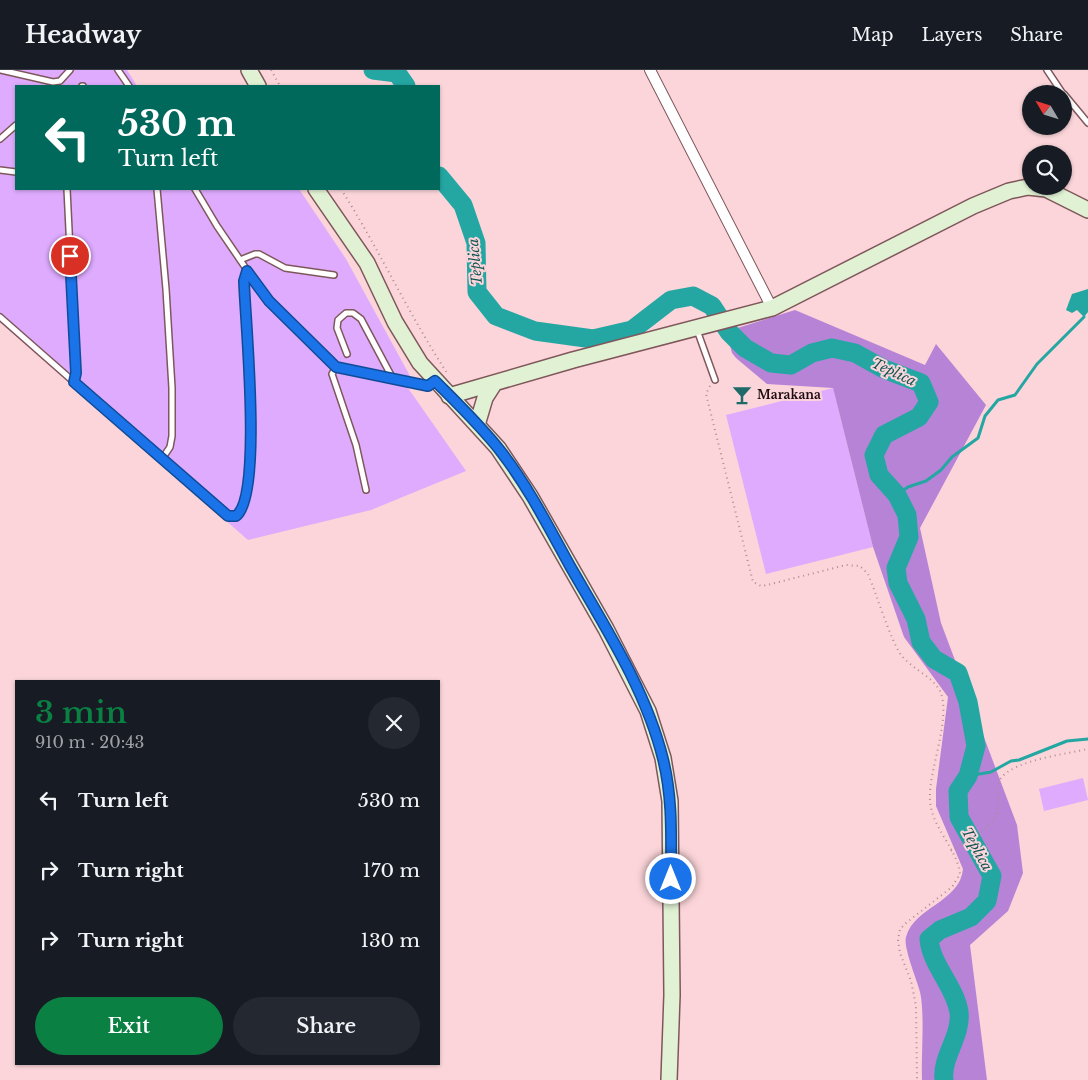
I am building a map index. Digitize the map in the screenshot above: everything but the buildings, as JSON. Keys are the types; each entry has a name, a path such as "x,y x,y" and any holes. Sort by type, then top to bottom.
{"main road":[{"path":"249,70 257,85"},
{"path":"449,396 573,360 742,318 772,308 973,206 1009,191 1028,187 1046,189 1088,210"},
{"path":"317,190 358,247 405,339 442,378 449,396 478,425 503,455 530,496 606,629 644,703 663,758 669,790 671,822 672,995 670,1080"},
{"path":"478,425 485,398 494,384"}],"street":[{"path":"650,70 772,308"}],"lane":[{"path":"1,70 60,84 70,70"},
{"path":"118,70 128,85"},
{"path":"1047,70 1058,85"},
{"path":"1072,104 1088,123"},
{"path":"0,139 15,126"},
{"path":"0,170 15,172"},
{"path":"67,190 76,373 74,382"},
{"path":"157,190 172,388 172,436 170,447 162,459"},
{"path":"196,190 247,271 269,301 336,367 428,386 442,378"},
{"path":"240,260 254,254 259,254 285,268 334,275"},
{"path":"0,317 222,513 233,517 240,513 244,504 250,456 244,281 247,271"},
{"path":"347,354 338,328 338,320 346,313 353,313 361,319 393,378"},
{"path":"703,328 714,380"},
{"path":"336,367 333,371 333,379 356,445 366,490"}],"path":[{"path":"271,70 279,85"},
{"path":"342,190 379,250 442,378"},
{"path":"714,380 706,394 753,582 761,586 846,564 860,566 868,574 901,654 939,690 943,707 930,799 935,818 959,869 958,878 952,887 900,929 898,940 900,953 911,980 916,1006 917,1080"},
{"path":"950,851 990,825 997,813 999,783 1006,774 1033,762 1088,749"}],"shaded area":[{"path":"0,70 127,70 136,85 15,85 15,190 300,190 346,259 410,376 408,388 466,471 371,510 248,540 0,322"},
{"path":"795,310 925,365 936,344 986,405 920,528 941,623 1017,825 1023,873 1008,911 970,945 987,1080 922,1080 923,1023 920,992 908,956 906,942 906,937 911,927 918,918 954,889 960,880 963,869 936,806 936,789 948,697 904,637 873,547 833,388 767,384 732,353 727,334 731,330"},
{"path":"833,388 873,547 766,574 726,415"},
{"path":"1083,778 1088,800 1044,811 1039,789"}],"water":[{"path":"1088,289 1088,312 1084,317 1077,310 1072,313 1066,310 1072,294"}],"waterway":[{"name":"Teplica","path":"373,70 397,73 405,85"},
{"name":"Teplica","path":"440,177 463,205 476,243 477,292 496,316 535,331 593,339 632,330 671,300 693,296 712,306 729,332 745,348 771,363 791,365 812,353 832,348 855,353 884,369 921,383 929,402 919,417 884,435 874,455 879,475 897,495 907,515 909,537 896,568 898,583 916,619 921,642 934,659 958,673 968,702 976,746 968,776 958,791 959,817 992,876 987,901 971,917 940,930 929,939 934,958 953,993 959,1012 958,1030 946,1063 944,1080"},
{"path":"897,495 908,487 926,481 941,470 952,457 978,438 985,416 998,400 1015,395 1037,364 1084,317"},
{"path":"968,776 991,772 1011,761 1019,760 1067,741 1088,739"}],"place":[{"name":"Marakana","path":"742,395"}],"route":[{"path":"70,256 76,373 74,382 222,513 228,516 236,516 242,510 249,475 250,392 244,281 244,275 247,271 269,301 331,364 340,369 428,386 435,381 478,425 498,448 530,496 606,629 648,712 668,780 671,822 671,879"}]}
